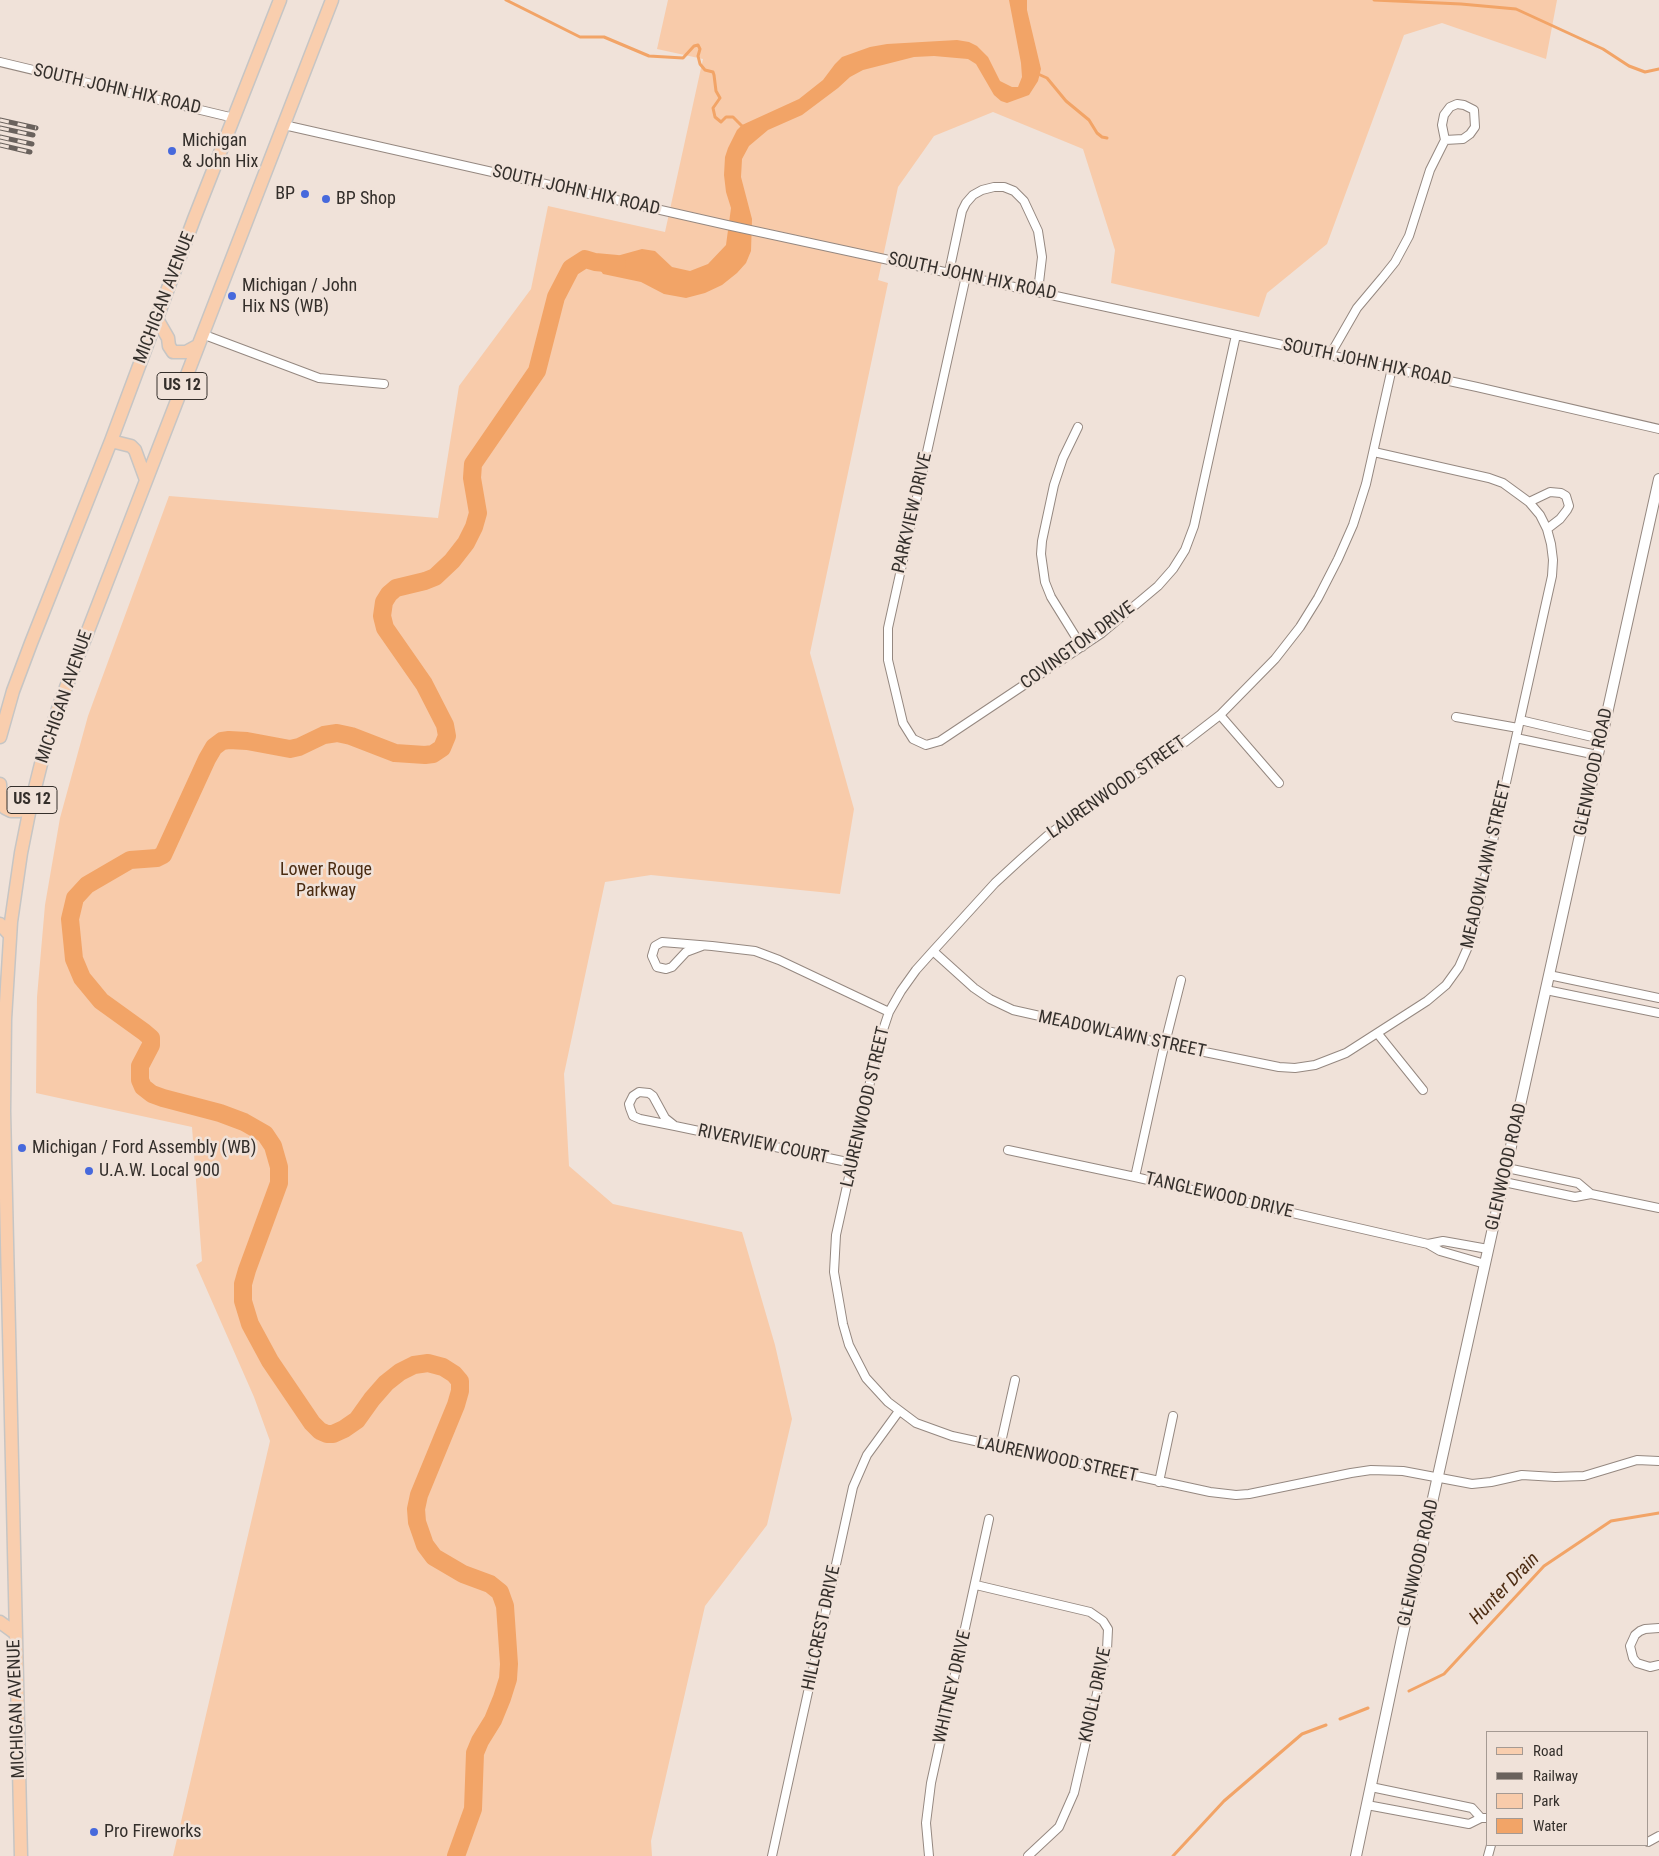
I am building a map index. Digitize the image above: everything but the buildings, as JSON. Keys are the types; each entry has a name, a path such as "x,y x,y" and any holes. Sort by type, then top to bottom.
{"main road":[{"name":"MICHIGAN AVENUE","path":"0,737 13,691 31,643 111,441 280,0"},
{"name":"MICHIGAN AVENUE","path":"21,1856 15,1633 6,1516 2,1113 10,935 21,853 44,752 60,703 332,0"},
{"path":"157,320 168,338 169,346 173,352 186,352 200,340"},
{"path":"111,441 131,446 135,450 146,480"},
{"path":"0,784 1,802 5,808 11,811 30,808"},
{"path":"0,924 10,935"},
{"path":"0,1622 15,1633"}],"street":[{"name":"SOUTH JOHN HIX ROAD","path":"0,62 234,118"},
{"path":"1330,355 1356,308 1383,277 1402,249 1413,223 1430,170 1445,140 1442,125 1444,115 1450,107 1457,104 1474,110 1475,127 1470,134 1463,139 1445,140"},
{"name":"SOUTH JOHN HIX ROAD","path":"284,125 763,233 1392,368 1659,429"},
{"path":"949,272 962,211 966,203 973,195 982,190 994,187 1004,188 1014,191 1024,200 1038,232 1042,257 1038,291"},
{"name":"PARKVIEW DRIVE","path":"921,744 909,734 903,723 888,660 888,628 966,276"},
{"name":"COVINGTON DRIVE","path":"921,744 931,745 940,741 1082,647 1102,633 1158,586 1173,569 1185,550 1194,526 1236,335"},
{"path":"200,340 319,378 384,384"},
{"name":"LAURENWOOD STREET","path":"1392,368 1374,452 1353,525 1318,598 1300,627 1275,659 1220,715 1185,742 1087,806 1047,836 996,883 908,980 890,1012 878,1042 834,1247 834,1272 839,1305 849,1345 857,1364 876,1391 898,1411 916,1423 934,1431 1000,1447 1210,1492 1236,1495 1371,1470 1403,1471 1472,1484 1522,1475 1567,1477 1599,1472 1637,1460 1659,1461"},
{"path":"1078,427 1062,458 1048,513 1041,554 1045,582 1051,597 1082,647"},
{"name":"MEADOWLAWN STREET","path":"933,951 974,988 990,999 1013,1010 1263,1065 1295,1068 1332,1060 1378,1034 1438,992 1452,976 1466,954 1471,940 1552,576 1553,560 1547,529 1540,515 1529,502 1507,485 1493,479 1374,452"},
{"name":"GLENWOOD ROAD","path":"1356,1856 1402,1638 1659,479"},
{"path":"1529,502 1550,492 1561,493 1566,496 1569,506 1567,510 1560,519 1547,529"},
{"path":"1220,715 1279,783"},
{"path":"1456,716 1519,724 1601,739"},
{"path":"1516,738 1597,755"},
{"path":"702,946 686,952 670,968 666,969 657,967 652,956 655,946 662,942 743,949 763,954 890,1012"},
{"path":"1549,975 1659,998"},
{"path":"1135,1177 1164,1044 1181,980"},
{"path":"1546,990 1659,1013"},
{"path":"1378,1034 1423,1090"},
{"name":"RIVERVIEW COURT","path":"675,1126 662,1113 653,1096 643,1092 635,1093 630,1104 633,1116 640,1119 852,1163"},
{"name":"TANGLEWOOD DRIVE","path":"1008,1150 1428,1244 1440,1251 1485,1264"},
{"path":"1507,1168 1578,1183 1591,1194"},
{"path":"1504,1182 1575,1197 1591,1194 1659,1208"},
{"name":"TANGLEWOOD DRIVE","path":"1428,1244 1443,1242 1488,1249"},
{"path":"1000,1447 1015,1380"},
{"name":"HILLCREST DRIVE","path":"772,1856 853,1487 867,1456 898,1411"},
{"path":"1159,1482 1173,1416"},
{"name":"WHITNEY DRIVE","path":"929,1856 926,1823 931,1783 989,1519"},
{"name":"KNOLL DRIVE","path":"976,1585 1090,1612 1103,1621 1108,1629 1107,1650 1074,1793 1059,1827 1037,1850 1028,1856"},
{"path":"1659,1628 1640,1631 1635,1635 1630,1646 1633,1658 1637,1663 1650,1667 1659,1665"},
{"path":"1367,1805 1469,1824 1484,1818 1472,1808 1371,1787"},
{"path":"1429,1817 1432,1800"}],"green space":[{"name":"Lower Rouge Parkway","path":"668,0 1557,0 1546,59 1442,23 1404,35 1327,244 1267,293 1259,317 1111,283 1115,250 1083,149 993,112 934,136 898,187 878,280 888,283 810,653 854,809 840,894 651,875 605,882 564,1074 569,1166 613,1204 742,1232 775,1345 792,1419 767,1525 705,1606 651,1841 652,1856 173,1856 270,1441 254,1397 196,1265 202,1261 192,1127 36,1093 37,997 45,905 60,818 88,716 169,496 438,518 459,386 531,289 548,206 665,232 703,59 657,49"}],"water":[{"path":"1009,0 1027,0 1027,10 1041,69 1038,81 1029,95 1007,103 1001,101 994,95 976,64 968,59 934,56 914,57 863,70 850,77 802,115 768,130 749,146 742,159 741,177 752,219 751,251 746,263 722,285 705,293 686,298 664,294 641,282 603,274 595,262 642,249 655,251 672,267 690,271 708,264 726,245 731,208 726,192 724,175 725,157 737,130 742,125 799,99 823,80 842,57 870,47 887,44 957,40 969,42 977,46 988,57 1000,81 1012,87 1018,87 1022,77 1021,63"}],"waterway":[{"path":"506,0 580,37 604,37 649,56 683,58 694,46 698,45 700,49 698,56 700,64 705,70 713,72 716,91 720,98 713,108 715,117 721,122 726,117 733,117 743,127"},
{"path":"1374,0 1461,4 1516,9 1603,49 1629,66 1645,72 1659,69"},
{"path":"1038,74 1047,78 1066,101 1089,120 1097,133 1107,138"},
{"path":"456,1856 473,1809 475,1753 493,1720 502,1698 508,1679 509,1664 505,1606 500,1592 490,1584 463,1574 434,1557 425,1545 417,1522 416,1509 419,1495 456,1405 460,1391 460,1381 454,1374 443,1367 428,1363 414,1365 400,1372 386,1383 357,1420 344,1429 333,1434 327,1434 320,1431 312,1423 270,1361 250,1324 243,1301 243,1284 247,1270 279,1183 279,1167 273,1146 265,1134 244,1122 220,1113 163,1098 152,1094 143,1087 140,1080 140,1066 151,1045 151,1038 101,1001 82,978 74,959 70,919 75,898 87,885 130,860 157,858 163,855 207,759 214,747 222,741 247,741 290,749 299,747 324,735 337,733 351,736 395,753 425,755 433,754 442,748 447,736 445,725 424,684 385,628 382,616 384,602 396,588 435,577 452,561 466,543 478,513 472,478 473,464 537,371 556,297 571,268 585,259 617,264"},
{"name":"Hunter Drain","path":"1409,1691 1444,1674 1544,1566 1611,1521 1659,1513"},
{"name":"Hunter Drain","path":"1340,1719 1368,1708"},
{"name":"Hunter Drain","path":"1173,1856 1224,1801 1302,1734 1326,1725"}],"railway":[{"path":"0,120 36,128"},
{"path":"0,128 33,135"},
{"path":"0,137 32,144"},
{"path":"0,145 30,152"}],"place":[{"name":"Michigan & John Hix","path":"172,151"},
{"name":"BP","path":"305,194"},
{"name":"BP Shop","path":"326,199"},
{"name":"Michigan / John Hix NS (WB)","path":"232,296"},
{"name":"Michigan / Ford Assembly (WB)","path":"22,1148"},
{"name":"U.A.W. Local 900","path":"89,1171"},
{"name":"Pro Fireworks","path":"94,1832"}]}
